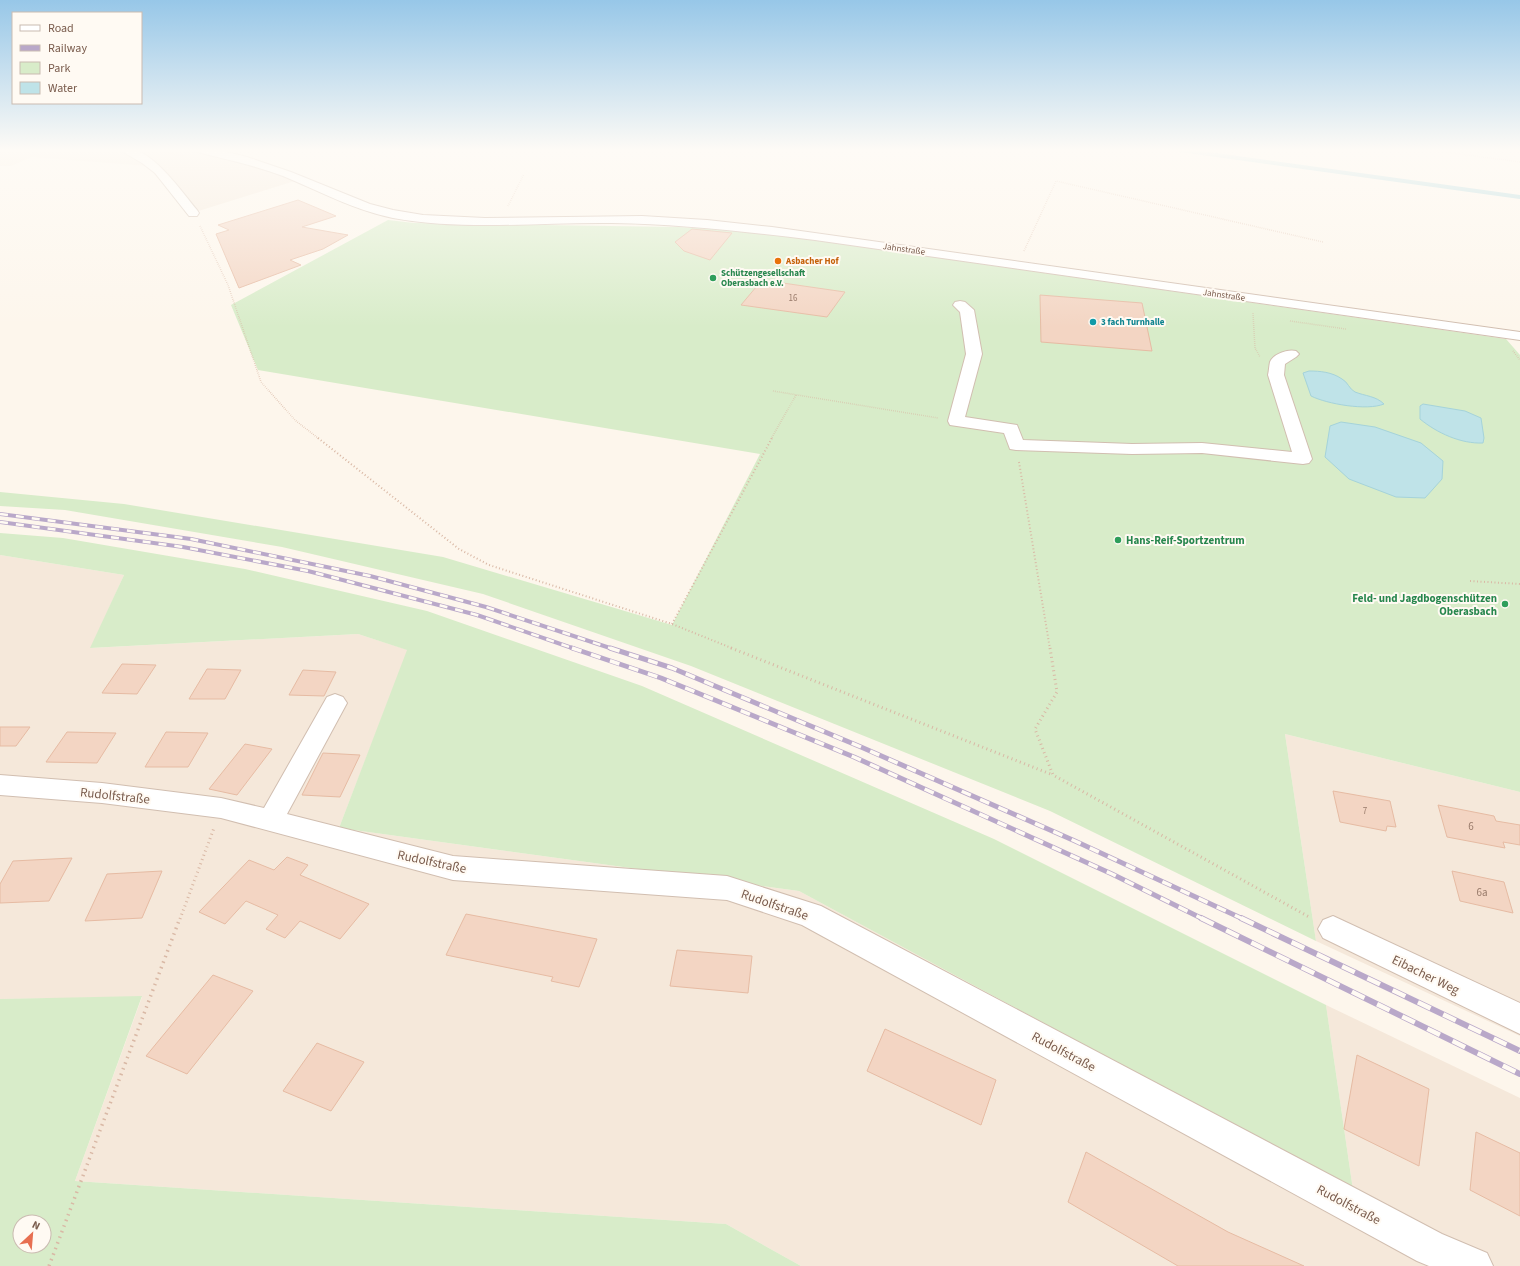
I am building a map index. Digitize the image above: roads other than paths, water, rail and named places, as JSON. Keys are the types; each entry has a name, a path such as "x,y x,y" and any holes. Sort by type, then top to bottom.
{"street":[{"path":"189,208 193,213"},
{"name":"Jahnstraße","path":"374,208 387,212 445,220 642,220 717,224 860,246 1014,264 1520,336"},
{"path":"960,305 967,310 974,354 956,421 1011,429 1016,445 1132,449 1202,448 1303,459 1276,375 1285,358"},
{"path":"270,821 335,703"},
{"name":"Rudolfstraße","path":"0,785 102,793 221,808 453,868 727,888 811,915 1430,1248 1474,1266"},
{"name":"Eibacher Weg","path":"1333,929 1520,1019"}],"water":[{"path":"1309,371 1330,373 1344,380 1355,392 1374,398 1384,404 1368,407 1347,406 1327,402 1311,396 1303,373"},
{"path":"1423,404 1465,411 1481,418 1484,438 1483,443 1458,440 1434,429 1420,419 1420,406"},
{"path":"1341,422 1375,427 1421,443 1443,461 1442,479 1425,498 1396,497 1349,479 1325,457 1330,426"}],"railway":[{"path":"0,514 191,539 370,576 486,607 613,649"},
{"path":"0,522 183,547 308,571 477,615 575,649"},
{"path":"572,648 661,678 854,757 1112,874 1203,919"},
{"path":"610,648 672,668 861,747 1075,841 1243,919"},
{"path":"1201,918 1520,1074"},
{"path":"1241,918 1520,1051"}],"place":[{"name":"Asbacher Hof","path":"778,261"},
{"name":"Schützengesellschaft Oberasbach e.V.","path":"713,278"},
{"name":"3 fach Turnhalle","path":"1093,322"},
{"name":"Hans-Reif-Sportzentrum","path":"1118,540"},
{"name":"Feld- und Jagdbogenschützen Oberasbach","path":"1505,604"}]}
